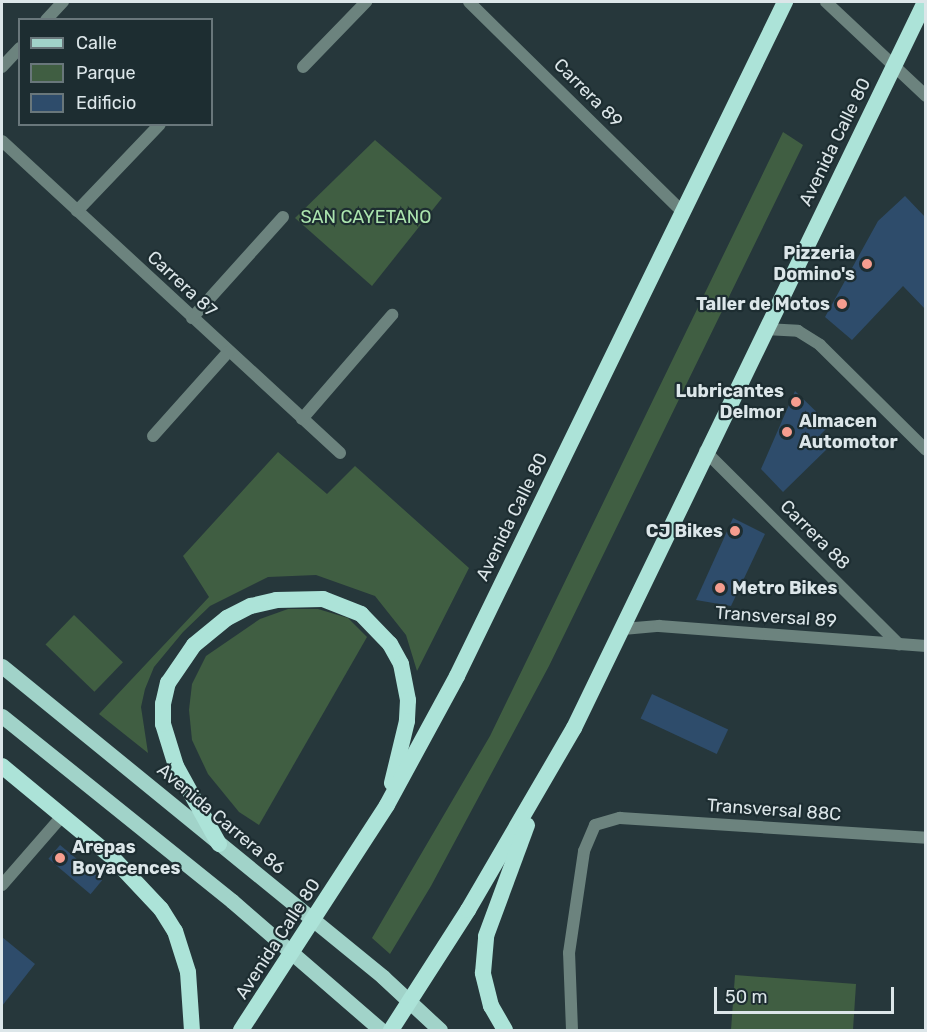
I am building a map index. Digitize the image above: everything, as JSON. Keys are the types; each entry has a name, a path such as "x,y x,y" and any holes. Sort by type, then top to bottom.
{"highway":[{"name":"Avenida Calle 80","path":"241,1030 387,805 457,676 785,2"},
{"name":"Avenida Calle 80","path":"391,1030 542,785 623,629 705,451 925,2"},
{"path":"219,844 177,766 163,724 168,684 179,663 210,631 251,606 276,600 323,599 361,614 390,644 400,664 408,700 407,721 387,805"},
{"path":"2,766 63,815 144,887 175,931 188,972 192,1030"},
{"path":"505,1030 491,1006 483,973 486,936 542,785"}],"main road":[{"name":"Avenida Carrera 86","path":"2,666 68,716 219,844 383,977 440,1030"},
{"path":"2,716 232,901 381,1030"}],"street":[{"path":"48,18 63,2"},
{"path":"303,67 366,2"},
{"name":"Carrera 89","path":"469,2 682,211"},
{"path":"826,2 926,96"},
{"path":"2,67 18,50"},
{"path":"77,212 158,126"},
{"name":"Carrera 87","path":"2,141 340,453"},
{"path":"192,318 283,217"},
{"path":"302,418 392,315"},
{"path":"765,329 798,331 820,345 839,360 926,450"},
{"path":"153,436 228,352"},
{"name":"Carrera 88","path":"705,451 899,644"},
{"name":"Transversal 89","path":"623,629 659,626 926,646"},
{"path":"2,885 63,815"},
{"name":"Transversal 88C","path":"572,1030 569,953 584,851 595,825 620,818 926,838"}],"green space":[{"path":"783,132 803,145 549,666 431,886 390,954 372,938 490,736"},
{"name":"SAN CAYETANO","path":"375,140 442,198 372,286 295,218"},
{"path":"278,452 327,494 355,466 469,568 417,671 406,635 375,596 316,575 268,577 210,606 183,632 154,667 141,707 148,753 99,714 209,597 183,556"},
{"path":"288,609 318,609 348,618 367,637 259,825 239,812 208,774 192,740 189,710 192,684 206,656 260,619"},
{"path":"74,615 123,662 94,692 46,644"},
{"path":"735,975 856,984 853,1030 731,1030"}],"building":[{"path":"905,196 926,218 926,310 903,286 852,340 825,317 878,221"},
{"path":"795,391 830,425 820,435 829,447 783,492 761,469"},
{"path":"733,518 765,534 731,606 696,600"},
{"path":"652,694 728,729 717,754 641,718"},
{"path":"60,845 102,880 91,894 48,859"},
{"path":"2,937 35,964 2,1006"}],"place":[{"name":"Pizzeria Domino's","path":"867,264"},
{"name":"Taller de Motos","path":"842,304"},
{"name":"Lubricantes Delmor","path":"796,402"},
{"name":"Almacen Automotor","path":"787,432"},
{"name":"CJ Bikes","path":"735,531"},
{"name":"Metro Bikes","path":"720,588"},
{"name":"Arepas Boyacences","path":"60,858"}]}
